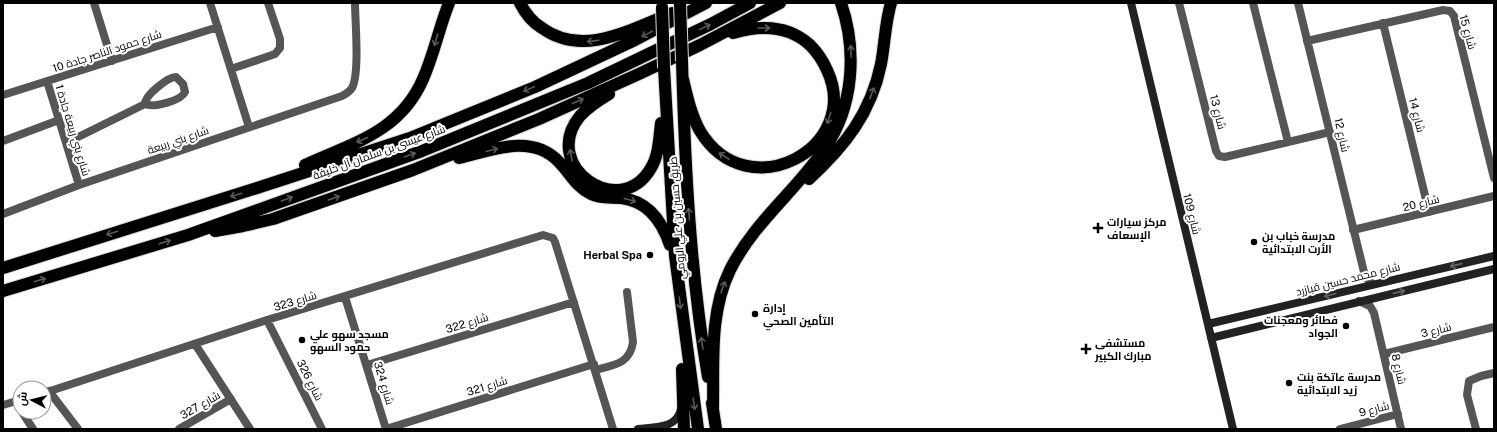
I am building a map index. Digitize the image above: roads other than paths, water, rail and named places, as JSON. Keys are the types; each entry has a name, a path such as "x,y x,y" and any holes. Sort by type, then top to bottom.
{"highway":[{"path":"257,188 374,134 395,119 412,99 421,83 449,3"},
{"path":"520,3 527,15 546,31 562,39 588,41 615,36 695,3"},
{"name":"طريق حسين بن علي الرومي","path":"680,3 687,199 692,259 701,335 716,429"},
{"name":"شارع عيسى بن سلمان آل خليفة","path":"3,268 410,138 535,87 635,40 706,3"},
{"name":"شارع عيسى بن سلمان آل خليفة","path":"3,291 188,235 422,151 626,66 704,28 750,3"},
{"path":"188,235 243,226 273,219 413,170 538,119 641,73 700,45 780,3"},
{"path":"713,409 714,342 717,312 722,290 730,270 742,248 756,228 828,145 836,130 846,100 851,67 851,54 849,33 841,3"},
{"path":"776,206 831,158 848,138 858,122 867,106 878,75 891,3"},
{"name":"طريق حسين بن علي الرومي","path":"662,5 674,256 698,429"},
{"path":"683,79 690,106 700,130 716,150 727,159 739,164 766,168 793,161 814,146 825,130 833,104 833,91 830,78 821,59 813,48 804,40 781,30 767,27 741,31 700,45"},
{"path":"641,73 586,110 577,120 573,129 569,148 572,162 581,176 596,186 610,190 627,188 642,179 652,168 656,159 658,147 665,82"},
{"path":"413,170 508,146 523,145 536,148 555,158 578,185 591,195 603,198 625,199 641,204 647,208 657,218 663,227 674,256"},
{"path":"683,324 682,401 684,429"}],"street":[{"path":"94,3 112,61"},
{"path":"210,3 249,127"},
{"path":"231,69 274,54 280,48 280,38 268,3"},
{"name":"شارع بني ربيعة","path":"3,214 79,185 342,96 351,90 356,68 355,3"},
{"name":"شارع 109","path":"1131,3 1233,429"},
{"name":"شارع 13","path":"1179,3 1217,155 1225,157 1330,132"},
{"path":"1253,3 1288,142"},
{"name":"شارع 12","path":"1298,3 1364,272 1366,278 1373,284"},
{"name":"شارع 15","path":"1307,42 1442,10 1450,11 1454,16 1494,178"},
{"name":"شارع 14","path":"1383,23 1429,212"},
{"name":"شارع حمود الناصر جادة 10","path":"3,95 218,28"},
{"path":"66,143 145,104 157,106 182,97 185,92 184,84 176,77 170,78 149,94 145,104"},
{"name":"شارع بني ربيعة جادة 1","path":"47,81 79,185"},
{"path":"3,141 59,120"},
{"name":"شارع 20","path":"1353,230 1494,196"},
{"name":"شارع 323","path":"52,390 267,320 346,297 543,235 553,238 555,242 574,302"},
{"name":"شارع محمد حسين قبازرد","path":"1208,324 1494,256"},
{"path":"1211,338 1494,269"},
{"path":"1356,289 1364,272"},
{"name":"شارع 321","path":"386,429 595,367 618,363 626,358 632,350 634,342 627,292"},
{"path":"1374,313 1377,302 1381,296"},
{"name":"شارع 324","path":"346,297 386,429"},
{"path":"1250,328 1245,326 1243,323 1247,318 1285,309 1306,301"},
{"path":"574,302 613,429"},
{"name":"شارع 322","path":"367,364 574,302"},
{"path":"1359,302 1370,306 1374,313"},
{"name":"شارع 8","path":"1374,313 1401,429"},
{"name":"شارع 326","path":"267,320 322,429"},
{"name":"شارع 3","path":"1384,354 1494,327"},
{"path":"195,344 250,429"},
{"path":"1476,429 1467,395 1469,381 1494,373"},
{"path":"52,398 68,414 78,429"},
{"name":"شارع 327","path":"179,429 231,399"},
{"path":"638,429 665,426 675,422 680,415 682,401"},
{"name":"شارع 9","path":"1340,429 1356,427 1398,414"},
{"path":"27,420 33,429"}],"place":[{"name":"مركز سيارات الإسعاف","path":"1098,228"},
{"name":"مدرسة خباب بن الأرت الابتدائية","path":"1254,242"},
{"name":"Herbal Spa","path":"650,255"},
{"name":"إدارة التأمين الصحي","path":"755,314"},
{"name":"فطائر ومعجنات الجواد","path":"1346,326"},
{"name":"مسجد سهو علي حمود السهو","path":"302,340"},
{"name":"مستشفى مبارك الكبير","path":"1086,349"},
{"name":"مدرسة عاتكة بنت زيد الابتدائية","path":"1289,383"}]}
